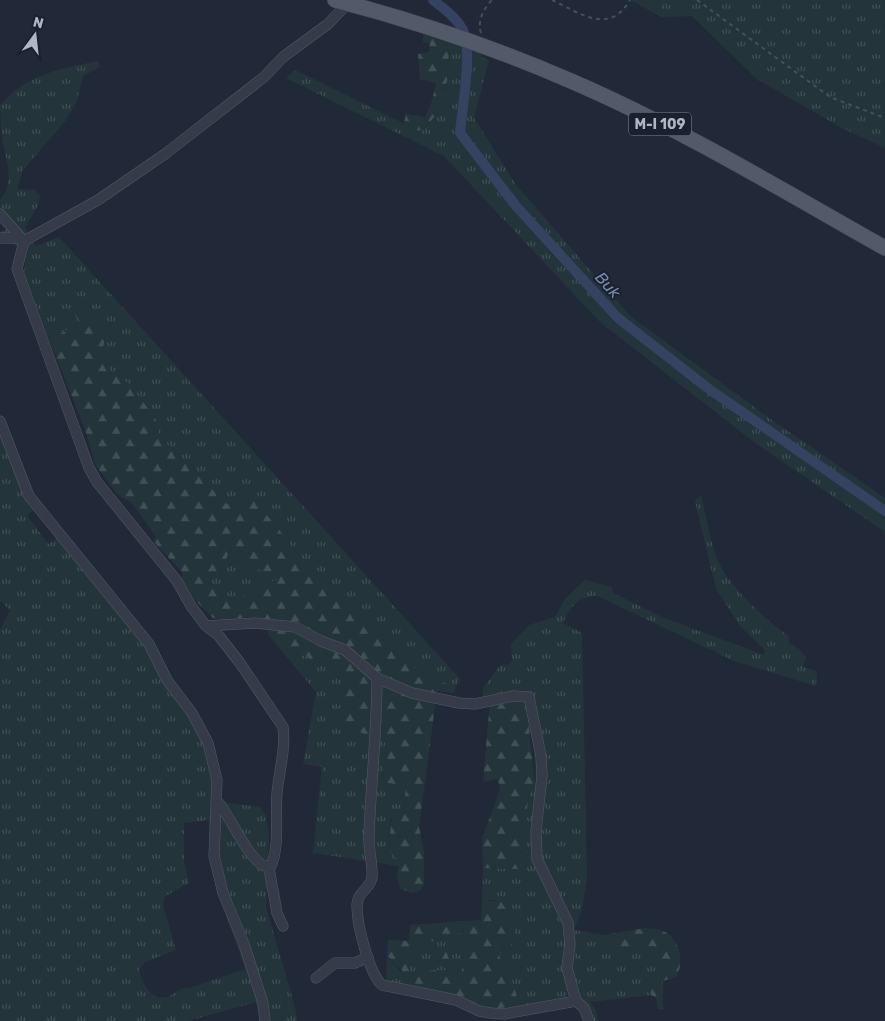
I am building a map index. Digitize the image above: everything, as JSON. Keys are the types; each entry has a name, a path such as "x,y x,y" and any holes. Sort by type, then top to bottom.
{"main road":[{"name":"M-I 109","path":"342,2 483,45 571,81 649,118 885,248"}],"street":[{"path":"283,926 277,913 270,868 276,840 278,790 285,739 283,727 240,663 219,636 206,626 191,606 177,581 98,482 89,468 17,269 24,242 98,200 165,154 264,77 282,57 328,24 342,2"},
{"path":"0,214 24,242"},
{"path":"0,238 14,238 24,242"},
{"path":"0,421 29,496 149,644 167,680 201,728 214,761 217,780 214,856 223,893 244,944 263,1003 265,1021"},
{"path":"206,626 255,623 295,627 321,641 345,650 377,678 412,693 459,703 475,704 513,696 529,697 541,756 542,776 536,831 537,859 568,924 570,944 567,968 576,1001 584,1008 588,1021"},
{"path":"377,678 368,836 372,875 369,885 359,894 357,906 373,972 382,986 456,1000 479,1011 504,1014 576,1001"},
{"path":"217,801 228,814 252,857 259,865 270,868"},
{"path":"316,978 335,963 356,963 368,957"}],"path":[{"path":"483,45 479,23 483,12 492,0"},
{"path":"552,0 599,20 614,16 630,0"},
{"path":"697,0 830,97 885,118"}],"green space":[{"path":"631,0 885,0 885,148 842,128 757,79 692,16 661,17"},
{"path":"423,34 449,43 448,68 445,92 437,114 419,131 404,123 406,114 425,117 432,101 436,83 420,79 418,54 429,52 430,43 423,42"},
{"path":"449,43 481,53 481,57 489,60 474,118 516,185 630,316 769,418 885,498 885,532 754,442 600,322 444,156 286,78 295,70 419,131 437,114 442,104 447,80"},
{"path":"98,61 100,67 83,76 77,101 66,120 23,170 17,189 35,190 40,197 38,205 25,228 36,246 59,237 460,679 456,687 424,676 384,642 300,556 253,499 227,504 160,437 155,417 128,383 111,373 102,358 105,335 79,324 49,339 24,272 28,248 12,243 0,233 9,228 0,218 0,200 7,187 9,173 2,139 0,105 22,86 45,74"},
{"path":"81,304 105,335 102,358 111,373 128,383 155,417 160,437 227,504 253,498 300,556 384,642 424,676 456,687 454,693 437,691 419,827 424,851 424,883 421,890 413,893 400,889 397,875 400,861 388,849 392,818 403,817 406,786 383,782 386,739 339,727 347,674 276,644 269,636 264,618 250,617 223,620 213,618 195,600 183,580 182,572 154,542 156,536 132,503 117,494 95,464 86,432 49,339 79,324 73,309","holes":["230,550 235,550 246,565 256,569 275,572 277,580 261,585 238,599 232,599 202,578 205,572 218,572 222,569"]},
{"path":"0,429 20,481 20,486 34,510 27,515 48,544 59,537 145,645 199,730 214,780 213,801 260,807 266,816 269,835 266,907 295,1007 297,1021 260,1021 256,1002 188,1021 0,1021 0,630 10,610 0,601","holes":["209,820 210,854 216,887 245,969 189,988 183,988 167,997 156,997 148,990 142,980 139,969 145,962 176,950 163,905 164,897 189,883 184,861 184,823"]},
{"path":"701,495 714,550 725,574 751,604 771,623 789,636 789,643 800,650 806,657 803,667 817,671 816,686 734,661 598,596 591,596 580,600 572,607 563,623 582,633 587,877 582,909 574,930 605,935 605,946 629,950 641,946 652,946 659,965 650,990 651,995 590,1002 595,1009 599,1021 592,1021 570,990 566,998 529,1006 528,1002 518,1000 510,974 499,956 505,947 512,945 507,921 494,900 482,900 483,868 518,869 529,795 535,785 536,778 528,717 522,702 527,693 521,691 483,698 483,688 500,665 510,664 512,660 511,644 529,625 555,617 565,599 585,580 612,587 613,593 664,618 764,655 765,650 740,626 716,589 695,501"},
{"path":"231,550 236,550 242,561 251,567 275,572 277,580 261,585 238,599 232,599 202,578 205,572 218,572 222,569"},
{"path":"276,644 347,674 340,726 386,739 383,781 406,785 403,817 391,818 388,849 400,861 399,866 313,853 322,767 303,764 316,692"},
{"path":"522,702 527,708 535,786 529,795 518,869 483,868 482,839 500,790 498,779 483,782 490,706"},
{"path":"482,900 501,902 509,912 508,921 514,931 512,946 504,947 499,956 510,974 518,1000 528,1002 529,1006 486,1009 414,989 421,974 429,971 446,970 441,954 446,951 454,973 462,973 462,956 470,936 465,931 414,946 409,970 404,973 387,955 388,940 409,941 410,925 481,920"},
{"path":"645,928 666,932 676,943 680,954 680,966 676,977 663,981 663,1010 658,1009 656,998 651,995 650,991 659,965 652,946 641,946 629,950 605,946 605,935"},
{"path":"465,931 470,935 462,956 462,973 454,973 446,952 446,970 428,970 414,989 406,988 406,984 386,982 387,955 401,972 409,970 414,946"}],"waterway":[{"name":"Buk","path":"433,0 457,21 466,39 467,65 460,133 516,206 618,318 709,389 885,511"}]}
